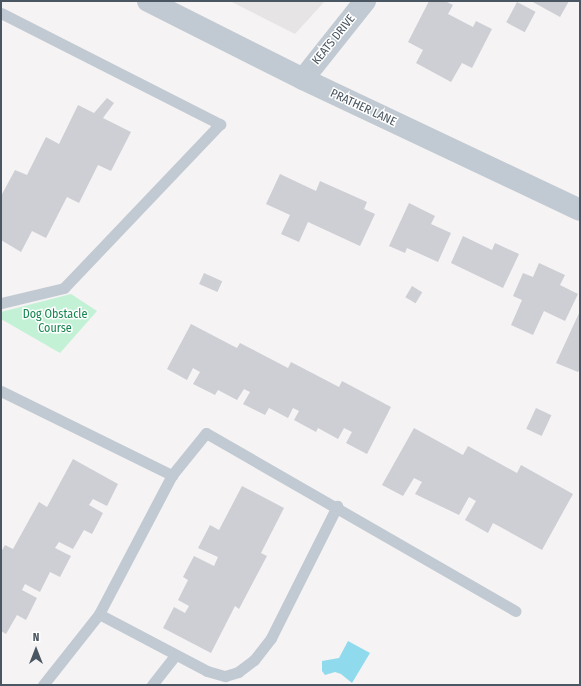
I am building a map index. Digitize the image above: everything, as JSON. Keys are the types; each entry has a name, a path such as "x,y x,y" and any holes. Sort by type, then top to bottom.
{"street":[{"name":"PRATHER LANE","path":"148,1 303,79 580,210"},
{"name":"KEATS DRIVE","path":"303,79 365,1"}],"lane":[{"path":"1,13 220,124 64,288 1,303"},
{"path":"1,391 172,475"},
{"path":"43,685 98,614 172,475 206,433 337,506 516,611"},
{"path":"98,614 175,656 207,671 225,676 238,672 254,660 271,638 337,506"},
{"path":"152,685 175,656"}],"shaded area":[{"path":"230,1 325,1 295,34"}],"green space":[{"name":"Dog Obstacle Course","path":"71,294 97,311 60,353 1,319 1,312"}],"water":[{"path":"348,641 370,653 352,683 341,674 335,672 325,675 322,671 322,661 339,658"}],"building":[{"path":"429,1 445,1 453,5 448,14 473,27 476,21 492,29 472,68 462,63 451,82 416,63 423,50 408,42"},
{"path":"531,1 569,1 560,17"},
{"path":"517,2 536,12 525,32 506,22"},
{"path":"107,98 114,103 103,118 131,132 111,171 98,165 79,203 67,197 46,238 32,231 21,252 1,240 1,196 15,170 27,175 46,137 59,144 78,105 94,113"},
{"path":"280,174 316,191 320,181 367,202 364,209 375,214 360,246 308,222 299,242 281,234 290,215 266,204"},
{"path":"409,203 435,216 431,224 451,233 438,262 407,248 405,253 389,246"},
{"path":"463,236 492,250 495,243 519,254 503,288 451,263"},
{"path":"539,263 565,275 560,285 578,294 565,321 544,311 533,335 511,325 522,300 513,296 523,273 533,277"},
{"path":"204,273 222,281 217,292 199,284"},
{"path":"412,286 422,292 416,303 405,297"},
{"path":"580,311 580,369 578,372 556,363"},
{"path":"191,324 237,348 240,343 288,368 291,362 339,387 342,381 391,407 367,454 346,443 352,432 344,428 338,439 318,428 316,432 294,420 299,411 293,408 288,418 269,408 265,415 243,404 250,392 244,389 237,400 218,390 215,395 193,384 200,372 193,368 187,380 167,369"},
{"path":"536,408 551,415 542,436 526,429"},
{"path":"414,428 463,455 468,446 517,473 521,465 573,494 542,550 493,523 488,533 465,520 476,501 469,497 459,515 415,494 422,482 414,478 403,496 382,485"},
{"path":"73,459 118,484 107,506 93,499 89,505 103,513 92,534 84,530 73,549 59,542 55,548 71,556 60,577 50,572 40,592 25,584 22,590 37,598 26,620 17,615 6,634 1,631 1,552 5,545 13,549 39,502 47,507"},
{"path":"242,486 284,508 261,553 267,556 239,609 235,606 211,653 163,628 174,607 185,613 189,606 178,600 188,580 183,577 194,556 214,566 218,557 198,548 210,525 219,530"}]}
